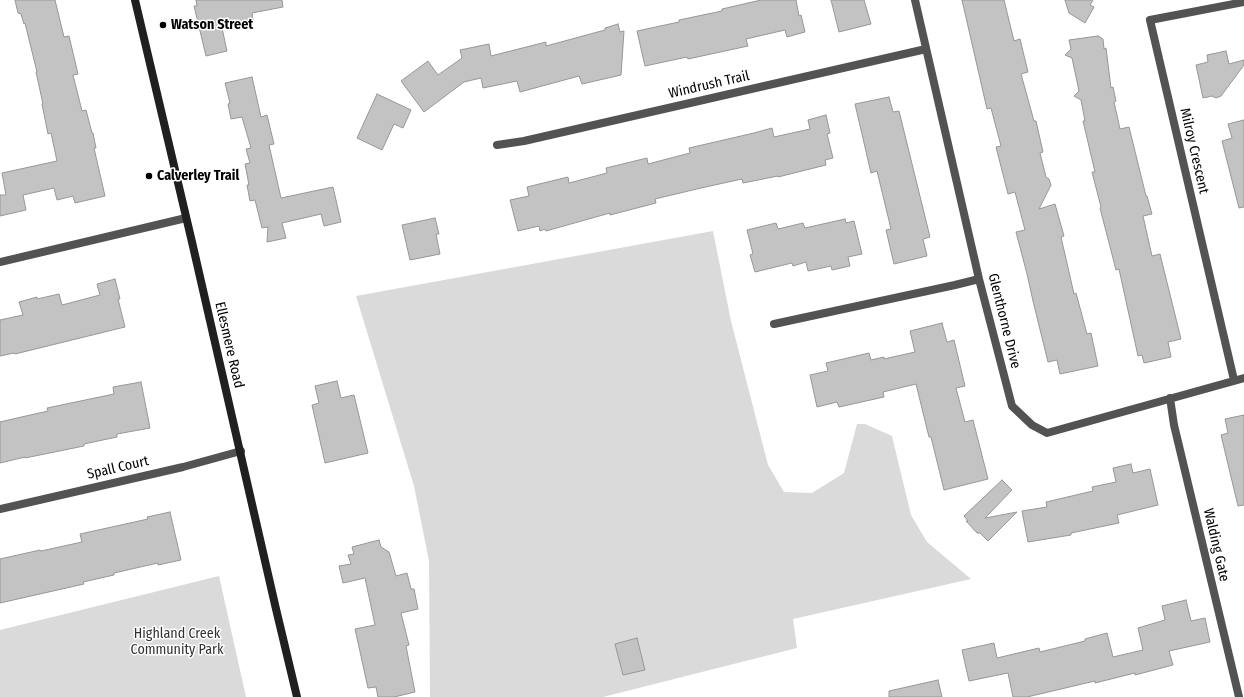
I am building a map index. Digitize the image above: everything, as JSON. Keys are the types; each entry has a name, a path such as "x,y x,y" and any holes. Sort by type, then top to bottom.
{"main road":[{"name":"Ellesmere Road","path":"135,0 297,697"}],"street":[{"name":"Glenthorne Drive","path":"915,0 979,279 1012,406 1037,428 1047,433 1244,378"},
{"name":"Milroy Crescent","path":"1234,380 1150,20 1244,2"},
{"name":"Windrush Trail","path":"497,145 524,141 926,49"},
{"path":"0,262 186,218"},
{"path":"774,324 979,279"},
{"name":"Walding Gate","path":"1170,398 1174,424 1239,697"},
{"name":"Spall Court","path":"0,509 183,467 240,451"}],"green space":[{"path":"713,231 731,321 768,465 784,492 812,493 844,473 857,424 865,424 892,436 911,515 927,542 971,579 793,619 797,648 603,697 430,697 429,561 414,486 356,296"},
{"name":"Highland Creek Community Park","path":"219,576 246,697 0,697 0,630"}],"building":[{"path":"15,0 55,0 64,37 69,36 78,74 73,75 82,111 86,110 93,133 96,148 94,148 105,196 75,203 73,196 57,200 54,188 23,195 26,210 0,216 0,195 6,195 2,173 57,161 51,133 48,134 37,72 25,23 24,24 21,14 18,13"},
{"path":"196,0 282,0 283,7 252,13 253,20 222,28 227,51 206,56 194,6 197,6"},
{"path":"761,0 796,0 799,16 801,15 805,32 787,37 785,30 746,39 748,46 688,59 687,57 645,66 637,31 679,22 679,20 722,11 722,9"},
{"path":"831,0 864,0 871,24 839,32"},
{"path":"962,0 1004,0 1014,41 1020,39 1028,72 1021,74 1034,121 1036,121 1043,152 1040,153 1046,177 1049,179 1051,185 1039,209 1055,204 1064,236 1061,237 1074,294 1076,293 1087,334 1091,333 1098,366 1060,374 1057,360 1048,362 1016,232 1025,230 1015,192 1008,194 996,147 1001,146 991,108 987,109"},
{"path":"1065,0 1093,0 1090,5 1094,7 1085,23 1069,13"},
{"path":"618,24 620,32 624,31 621,75 582,84 579,76 520,92 517,81 483,88 481,78 464,82 424,112 401,81 428,61 438,75 462,58 460,50 489,44 491,56 546,42 546,46 605,30 605,28"},
{"path":"1098,36 1103,39 1104,49 1106,48 1111,88 1113,87 1116,101 1114,102 1120,129 1129,127 1146,196 1152,214 1143,216 1152,256 1160,254 1181,339 1168,342 1171,357 1144,363 1142,355 1138,356 1119,269 1116,270 1100,208 1092,172 1095,172 1083,121 1085,121 1081,100 1074,96 1079,91 1072,58 1065,55 1071,49 1069,40"},
{"path":"1226,51 1229,64 1244,60 1244,65 1221,96 1216,98 1212,96 1203,98 1196,65 1208,62 1207,55"},
{"path":"252,77 261,117 267,115 274,144 269,145 281,198 333,187 341,222 324,226 321,214 282,223 286,238 267,242 268,227 262,228 255,200 250,201 247,185 249,185 245,164 250,163 246,149 251,148 242,117 231,119 228,104 230,103 225,83"},
{"path":"377,94 411,110 403,128 394,124 382,150 357,138"},
{"path":"889,97 893,112 899,111 930,237 923,239 927,256 894,264 886,230 891,229 877,171 871,173 855,104"},
{"path":"826,115 830,133 827,134 833,158 825,160 826,165 778,177 743,183 742,179 701,188 655,199 656,203 610,215 610,213 546,231 545,229 540,231 539,226 518,231 510,200 529,196 527,187 568,177 569,183 607,173 606,168 647,158 648,164 690,153 689,148 772,128 774,137 810,129 808,120"},
{"path":"1244,120 1244,207 1239,208 1222,141 1232,138 1228,124"},
{"path":"435,218 439,234 436,234 440,254 410,260 402,225"},
{"path":"845,219 846,223 854,221 862,254 848,257 850,266 832,270 831,266 808,271 806,262 793,266 792,263 755,272 750,255 753,254 747,230 776,223 778,229 803,223 805,228"},
{"path":"115,279 125,327 15,354 0,356 0,320 23,315 19,302 37,297 37,299 59,294 62,305 100,295 97,284"},
{"path":"942,323 947,342 954,340 965,386 956,388 965,422 973,420 988,479 944,490 916,384 883,392 884,397 839,407 837,402 817,407 810,375 828,371 826,363 869,353 871,360 884,357 884,359 915,352 910,331"},
{"path":"337,381 341,398 354,395 368,453 325,463 312,405 319,403 315,386"},
{"path":"141,382 150,428 117,434 117,437 84,444 84,446 0,463 0,422 48,411 47,408 114,394 113,387"},
{"path":"1244,415 1244,505 1238,506 1221,435 1228,433 1225,419"},
{"path":"1131,464 1133,473 1150,469 1158,505 1117,515 1119,523 1071,533 1071,535 1028,542 1022,511 1047,507 1046,502 1093,491 1092,487 1116,482 1113,468"},
{"path":"1002,480 1012,490 985,518 1017,512 988,541 980,533 977,533 966,521 968,521 964,516"},
{"path":"170,512 181,560 158,565 158,563 114,573 114,575 83,582 84,584 0,603 0,559 82,542 80,534 148,519 147,517"},
{"path":"379,540 381,547 389,552 396,576 407,573 411,589 414,589 418,609 401,613 409,645 406,646 415,692 394,697 378,697 376,687 368,688 355,629 375,625 365,578 343,583 339,566 351,564 348,555 354,554 352,547"},
{"path":"1186,600 1191,621 1205,618 1210,642 1169,651 1173,665 1135,675 1135,673 1095,683 1095,681 1027,697 1013,697 1008,673 969,681 962,650 994,643 997,658 1039,648 1040,652 1085,641 1085,639 1107,633 1113,657 1143,650 1138,628 1165,620 1162,606"},
{"path":"637,638 645,670 623,675 615,644"},
{"path":"938,680 942,697 889,697 889,691"}],"place":[{"name":"Watson Street","path":"163,25"},
{"name":"Calverley Trail","path":"149,176"}]}
